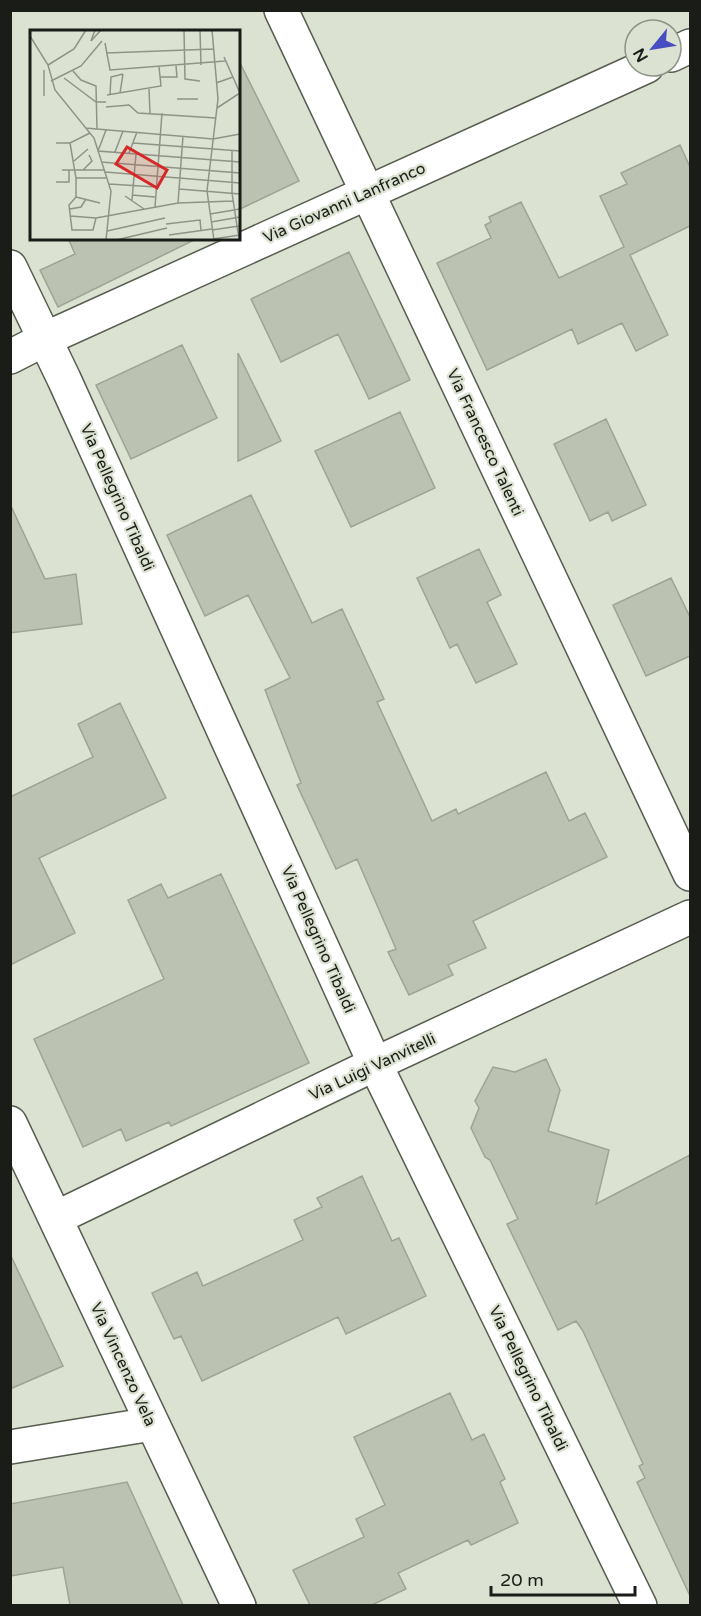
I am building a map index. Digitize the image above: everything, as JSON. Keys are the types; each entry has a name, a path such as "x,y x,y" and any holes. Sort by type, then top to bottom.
{"street":[{"name":"Via Francesco Talenti","path":"281,10 690,874"},
{"name":"Via Giovanni Lanfranco","path":"10,357 45,339 623,77"},
{"name":"Via Pellegrino Tibaldi","path":"10,267 45,339 375,1064 640,1605"},
{"name":"Via Luigi Vanvitelli","path":"56,1218 375,1064 690,917"},
{"name":"Via Vincenzo Vela","path":"10,1123 239,1605"},
{"path":"10,1448 152,1424"}],"building":[{"path":"240,63 299,181 240,209"},
{"path":"680,145 690,167 690,226 630,255 668,335 636,351 622,323 578,344 572,329 487,370 437,263 491,238 485,225 491,222 489,217 521,202 559,278 624,247 600,196 627,184 621,173"},
{"path":"69,240 194,240 58,307 40,270 75,254"},
{"path":"349,252 410,380 369,399 338,334 281,362 251,299"},
{"path":"182,345 217,418 131,459 96,385"},
{"path":"238,353 281,441 238,461"},
{"path":"400,412 435,488 351,527 315,451"},
{"path":"606,419 646,505 612,521 608,512 590,521 554,444"},
{"path":"251,495 312,623 342,609 384,699 377,702 432,821 456,809 458,814 546,772 569,821 585,813 607,857 473,921 486,948 448,965 453,975 409,995 388,952 396,949 357,859 336,869 297,785 301,783 265,690 290,678 248,595 205,616 167,535"},
{"path":"10,504 45,579 76,574 82,624 10,633"},
{"path":"479,549 501,595 487,602 517,664 476,683 457,644 450,648 417,578"},
{"path":"671,578 690,617 690,656 646,676 613,605"},
{"path":"120,703 166,798 39,858 75,933 10,965 10,797 93,757 78,724"},
{"path":"221,874 309,1063 171,1126 169,1122 126,1141 121,1129 83,1147 34,1039 164,979 128,900 161,884 168,898"},
{"path":"546,1059 560,1090 548,1131 609,1150 596,1204 690,1155 690,1596 637,1482 645,1478 639,1466 643,1464 583,1331 576,1321 558,1330 507,1224 518,1219 490,1160 485,1157 471,1128 479,1108 475,1101 493,1067 515,1072"},
{"path":"362,1176 392,1241 399,1238 426,1296 346,1334 338,1317 202,1381 181,1336 174,1339 152,1293 197,1272 203,1286 303,1240 294,1220 322,1207 317,1198"},
{"path":"10,1254 63,1366 10,1389"},
{"path":"450,1393 472,1440 484,1434 505,1479 500,1482 518,1523 471,1545 468,1540 398,1573 406,1589 372,1605 310,1605 293,1570 364,1537 356,1519 385,1505 354,1437"},
{"path":"127,1482 183,1605 70,1605 63,1567 10,1576 10,1504"}]}
